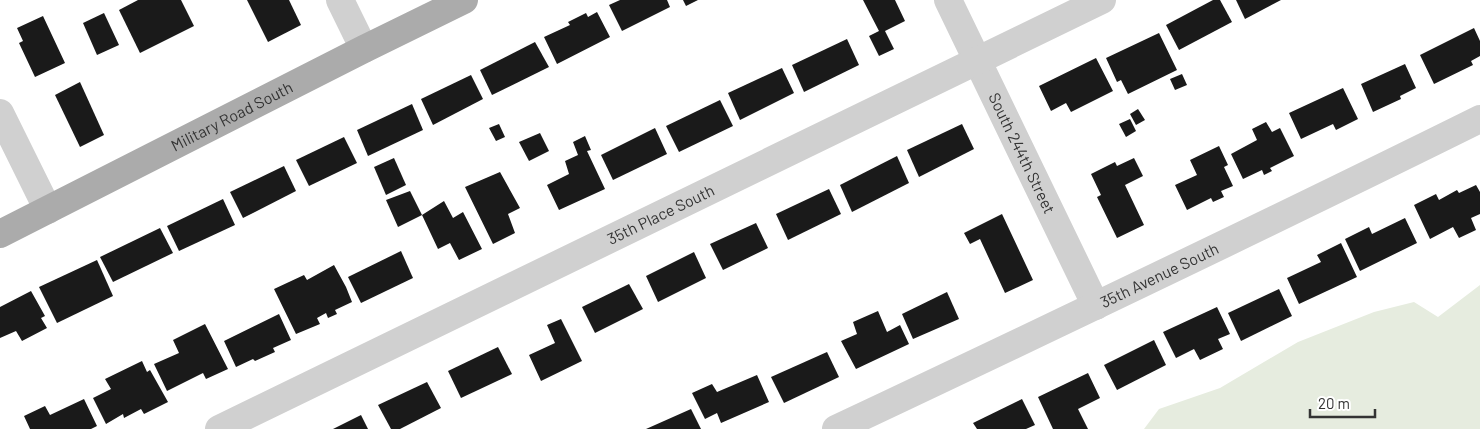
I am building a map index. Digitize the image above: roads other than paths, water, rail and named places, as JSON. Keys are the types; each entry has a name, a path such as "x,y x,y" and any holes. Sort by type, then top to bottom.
{"main road":[{"name":"Military Road South","path":"0,234 464,0"}],"street":[{"path":"340,0 364,49"},
{"name":"South 244th Street","path":"948,0 1096,306"},
{"name":"35th Place South","path":"219,429 1102,0"},
{"path":"0,113 48,210"},
{"name":"35th Avenue South","path":"836,429 1096,306 1480,119"}]}
